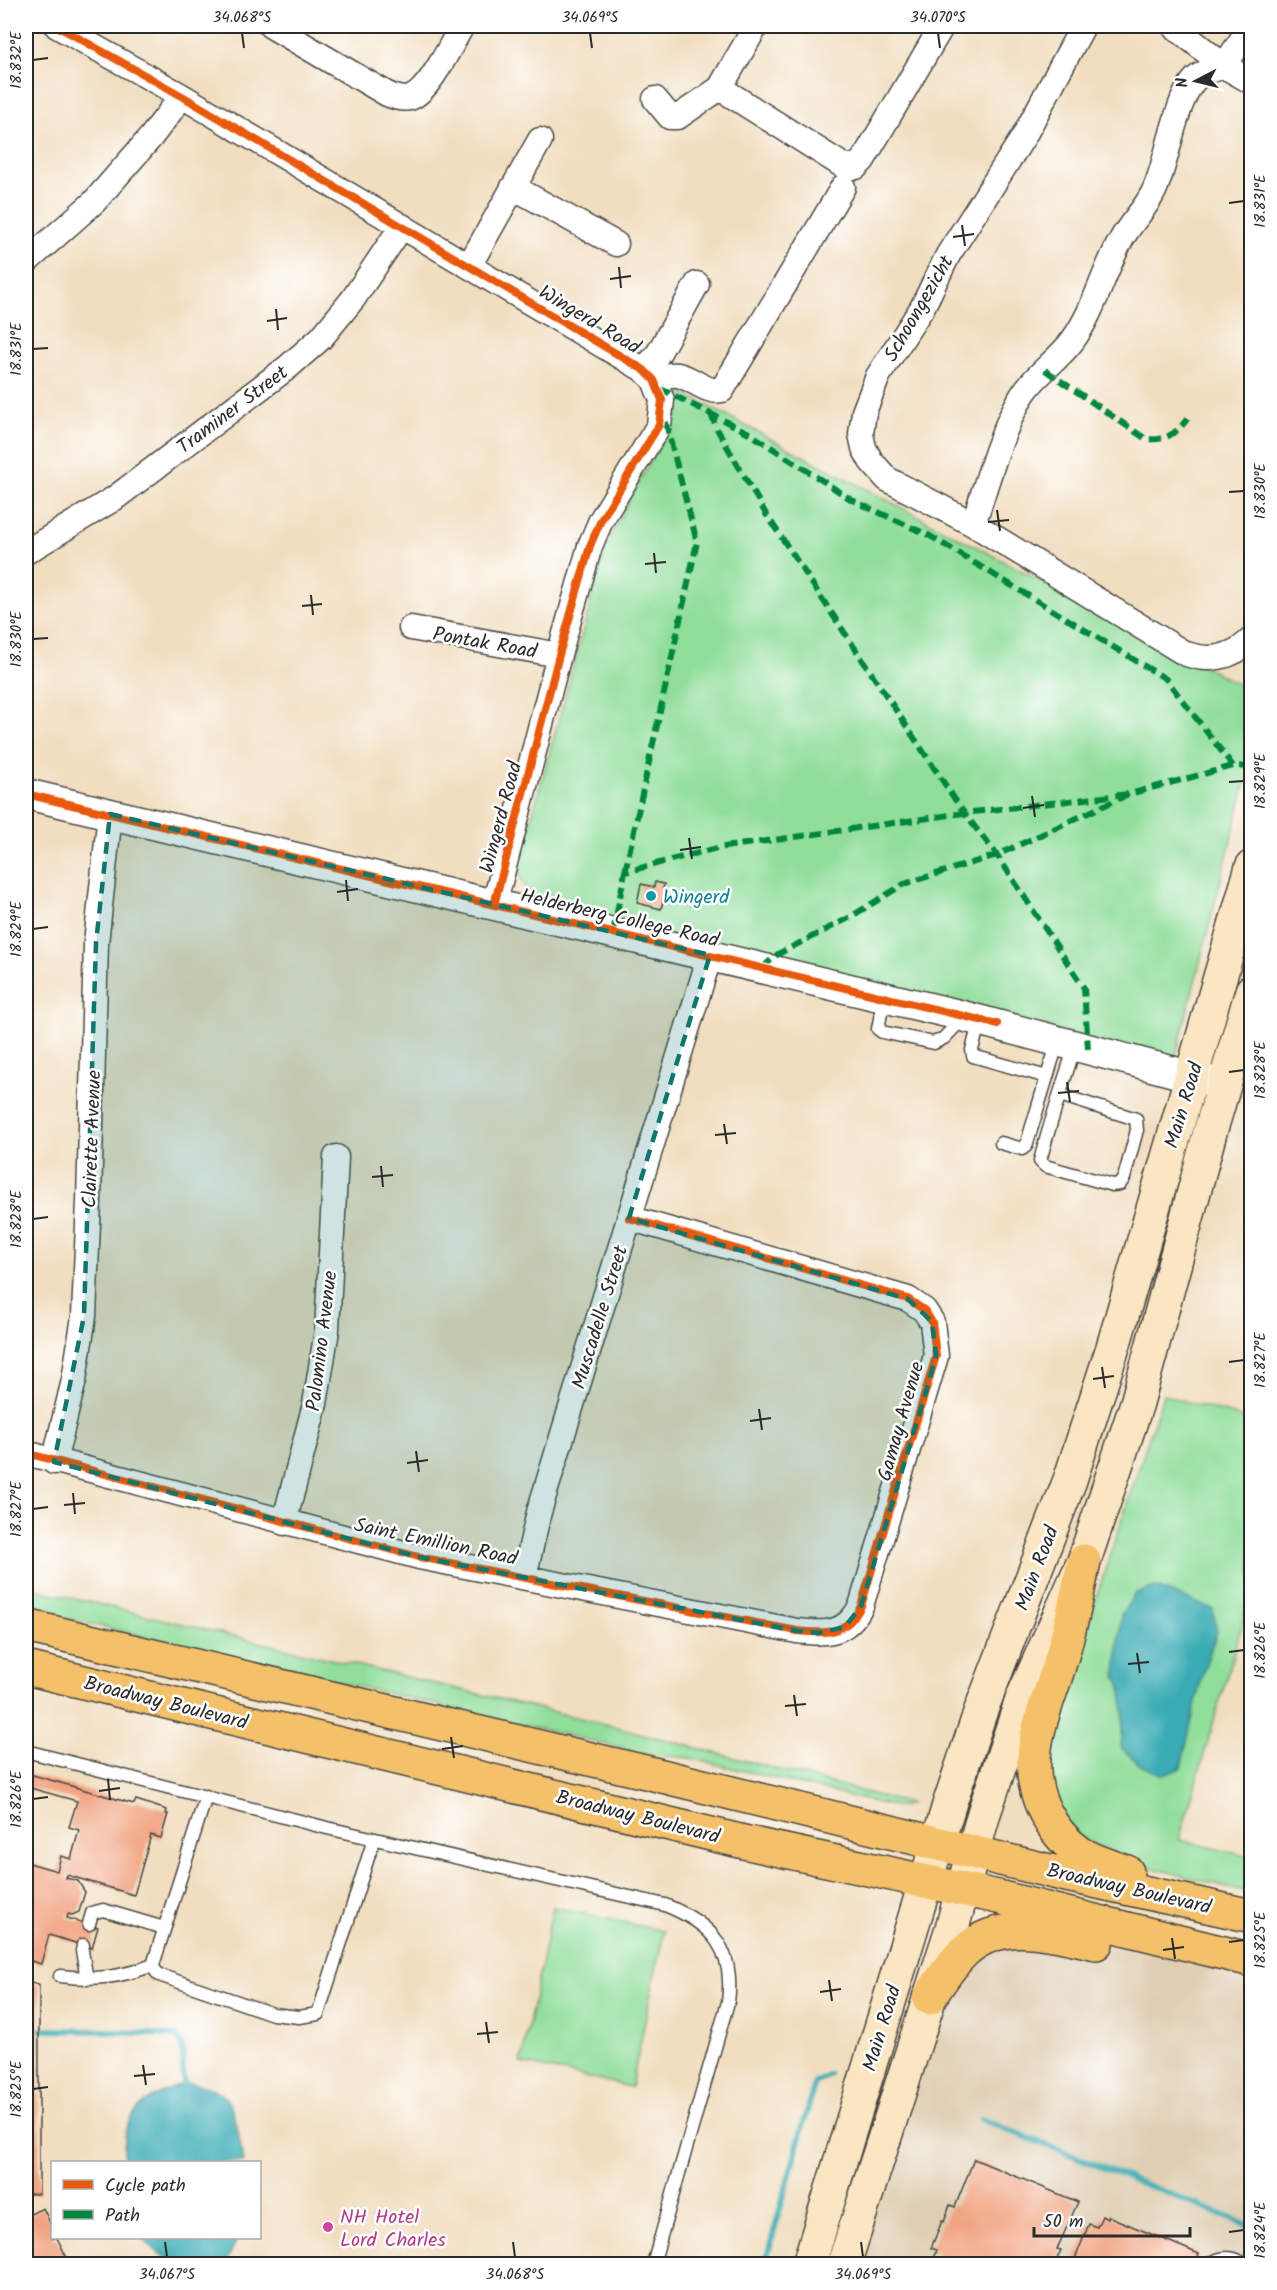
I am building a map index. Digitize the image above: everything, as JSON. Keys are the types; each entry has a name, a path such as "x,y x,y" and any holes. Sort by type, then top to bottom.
{"main road":[{"name":"Main Road","path":"809,2265 937,1844 981,1710 1070,1480 1113,1347 1251,867"},
{"name":"Main Road","path":"844,2265 1023,1697 1084,1561 1137,1403 1251,991"},
{"path":"1084,1561 1075,1607 1059,1668 1041,1721 1034,1756 1038,1797 1047,1817 1060,1835 1080,1852 1099,1862 1199,1890 1251,1908"},
{"name":"Broadway Boulevard","path":"26,1626 658,1774 1066,1875 1251,1916"},
{"name":"Broadway Boulevard","path":"26,1668 748,1843 963,1889 1251,1960"},
{"path":"929,1998 950,1967 966,1950 987,1937 1016,1929 1157,1954 1251,1967"}],"street":[{"path":"271,26 397,98 409,98 427,85 462,26"},
{"path":"655,99 670,117 678,117 720,88 756,26"},
{"path":"720,88 842,165 856,167 864,160 942,26"},
{"name":"Schoongezicht","path":"1083,26 1024,136 948,255 922,308 878,376 861,423 864,448 880,473 887,479 973,525 1184,653 1198,659 1223,656 1242,648 1251,639"},
{"path":"1174,26 1228,59 1251,82"},
{"path":"973,525 1010,420 1019,401 1026,389 1074,338 1122,238 1152,195 1160,178 1183,100 1190,86 1198,76 1228,59 1251,26"},
{"name":"Wingerd Road","path":"65,27 649,375 662,400 659,425 618,491 597,529 587,555 494,904"},
{"path":"26,262 94,202 151,137 182,96"},
{"path":"469,266 540,140"},
{"path":"513,187 616,244"},
{"path":"697,284 658,354 649,375 678,375 713,391 722,390 843,187"},
{"name":"Traminer Street","path":"26,552 115,498 288,367 321,338 353,299 402,226"},
{"name":"Pontak Road","path":"411,628 559,655"},
{"name":"Helderberg College Road","path":"26,794 972,1018 1224,1085"},
{"name":"Clairette Avenue","path":"54,1462 74,1380 84,1316 96,943 110,814"},
{"name":"Muscadelle Street","path":"524,1577 539,1512 710,955"},
{"name":"Palomino Avenue","path":"284,1523 315,1404 325,1341 336,1157"},
{"name":"Gamay Avenue","path":"629,1218 908,1299 924,1310 932,1322 936,1356 926,1392 861,1606 856,1617 845,1627"},
{"name":"Saint Emillion Road","path":"26,1453 418,1557 797,1631 819,1633 845,1627"}],"lane":[{"path":"972,1018 972,1056 1047,1077"},
{"path":"1001,1143 1022,1149 1026,1146 1047,1077 1067,1043"},
{"path":"1060,1095 1136,1119 1136,1136 1120,1185 1112,1185 1041,1163 1060,1095 1067,1043"},
{"path":"26,1751 374,1839 665,1905 693,1918 709,1929 726,1958 730,1989 728,2002 653,2265"},
{"path":"206,1796 164,1928 153,1965 154,1970 159,1975 273,2014 299,2017 318,2014 374,1839"},
{"path":"89,1924 92,1913 103,1910 164,1928"},
{"path":"83,1945 87,1979"},
{"path":"60,1976 87,1979 109,1977 153,1965"},
{"path":"1210,2265 1222,2258 1238,2260 1244,2265"}],"highlighted area":[{"path":"110,814 710,955 629,1218 908,1299 932,1322 936,1356 926,1392 861,1606 845,1627 819,1633 797,1631 419,1557 54,1462 84,1316 96,943"}],"shaded area":[{"path":"1030,1932 1251,1970 1251,2264 846,2264 947,1969"}],"green space":[{"path":"681,392 1251,691 1251,762 1172,1071 537,899 526,888 521,879 519,864 607,543 639,481 677,416"},
{"path":"1163,1395 1251,1420 1251,1594 1179,1840 1251,1857 1251,1893 1133,1863 1080,1837 1054,1805 1047,1759 1052,1732"},
{"path":"26,1587 613,1726 910,1804 901,1807 878,1803 690,1758 652,1755 26,1609"},
{"path":"553,1907 664,1931 631,2087 521,2063"}],"water":[{"path":"1156,1587 1213,1609 1217,1632 1203,1672 1181,1768 1163,1775 1142,1766 1121,1748 1123,1702 1116,1676 1121,1615 1136,1593"},
{"path":"189,2083 222,2094 234,2116 243,2161 123,2161 126,2129 132,2116 146,2102 172,2088"},
{"path":"142,2239 238,2239 227,2261 223,2264 177,2264"}],"building":[{"name":"Wingerd","path":"655,882 664,884 663,889 666,890 661,909 637,903 641,884 654,887"},
{"path":"26,1773 134,1804 136,1800 167,1810 166,1814 168,1814 161,1838 151,1835 134,1895 67,1875 66,1878 78,1881 85,1892 79,1912 68,1914 67,1918 98,1927 92,1948 49,1935 41,1964 31,1961 26,1980 26,1862 57,1871 61,1856 71,1859 79,1830 69,1827 77,1801 30,1788 26,1803"},
{"path":"26,1982 39,1985 39,2194 26,2194 26,2053 30,2053 30,1992 26,1991"},
{"path":"974,2159 1078,2202 1057,2249 1061,2250 1055,2264 932,2264 937,2250 931,2248 950,2205 955,2207"},
{"path":"43,2208 51,2225 51,2239 58,2239 70,2264 26,2264 26,2216"},
{"path":"1102,2216 1107,2219 1108,2216 1199,2254 1195,2264 1073,2264 1089,2224 1097,2227"}],"waterway":[{"path":"38,2030 106,2031 176,2036 182,2045 184,2084"},
{"path":"765,2264 815,2082 829,2074"},
{"path":"981,2119 1252,2227"}],"marked path":[{"path":"1045,370 1146,439 1159,439 1170,435 1188,418"},
{"path":"659,388 749,433 852,500 930,536 1166,679 1233,766"},
{"path":"710,412 717,429 766,514 964,813 997,855 1084,988 1088,1049"},
{"path":"625,872 697,542 664,416"},
{"path":"762,968 778,954 847,919 904,884 997,855 1129,794 1233,766 1252,767"},
{"path":"613,932 625,872 717,848 964,813 1129,794"}],"cycle path":[{"path":"57,26 182,96 644,370 654,380 662,400 659,425 601,520 590,546 494,905"},
{"path":"26,794 997,1024"},
{"path":"26,1453 419,1557 797,1631 826,1632 842,1627 849,1623 861,1606 936,1356 932,1322 924,1310 908,1299 629,1218"}],"place":[{"name":"Wingerd","path":"651,896"},
{"name":"NH Hotel Lord Charles","path":"328,2227"}]}
